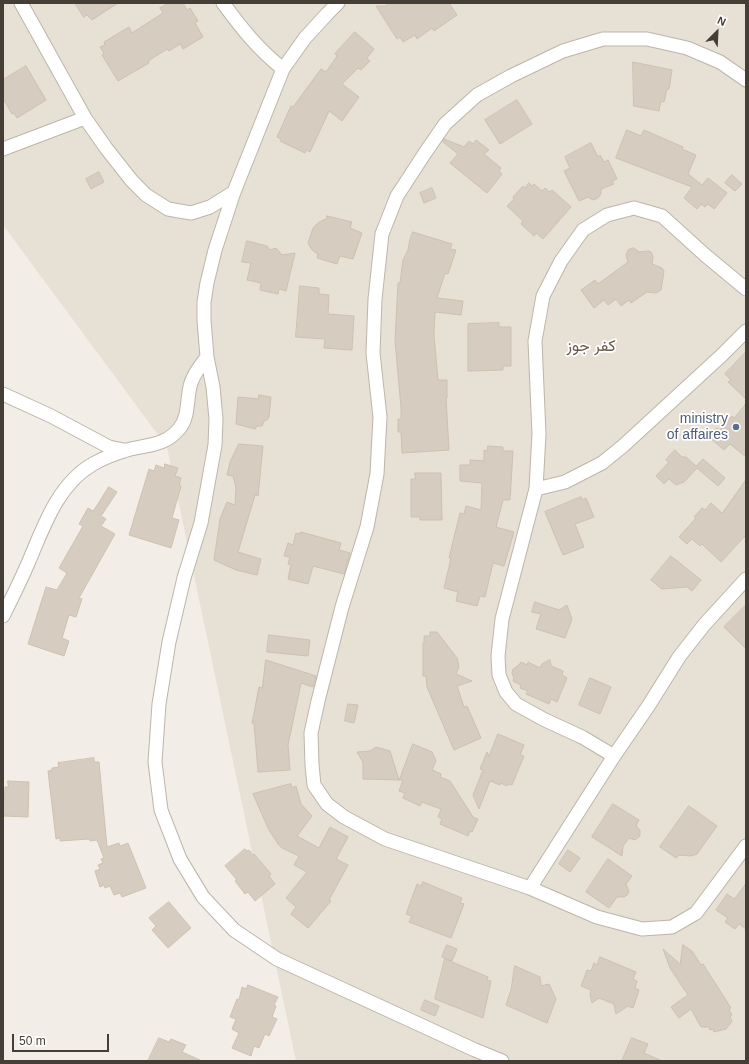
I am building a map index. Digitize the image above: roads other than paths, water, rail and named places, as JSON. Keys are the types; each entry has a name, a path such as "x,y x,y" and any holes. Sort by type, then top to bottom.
{"street":[{"path":"21,3 85,118 132,181 146,194 168,209 190,213 210,207 234,192"},
{"path":"223,3 242,29 264,54 283,69"},
{"path":"338,3 305,38 283,69 234,192 217,243 207,283 204,314 207,357 216,419 215,445 201,523 184,578 169,642 159,704 155,762 161,810 180,858 203,897 234,930 277,959 502,1061"},
{"path":"746,80 720,62 687,48 647,38 603,39 563,51 511,76 477,95 445,124 397,196 382,234 375,299 373,353 380,417 377,474 366,528 342,607 311,733 314,785 327,804 344,817 385,838 530,888 597,918 642,929 672,927 696,913 746,846"},
{"path":"3,150 85,118"},
{"path":"614,756 582,737 545,720 516,704 506,692 499,675 498,656 502,619 536,489 539,434 535,341 543,296 561,261 583,230 607,215 634,208 662,216 705,255 746,289"},
{"path":"536,489 565,482 602,463 623,446 746,331"},
{"path":"3,616 52,508 67,486 77,474 93,464 125,450 163,442 180,429 184,419 191,383 207,357"},
{"path":"3,394 51,416 109,447 125,450"},
{"path":"530,888 679,657 704,625 746,579"}],"place":[{"name":"ministry of affaires","path":"736,427"}],"district":[{"name":"كفر جوز","path":"591,347"}]}
